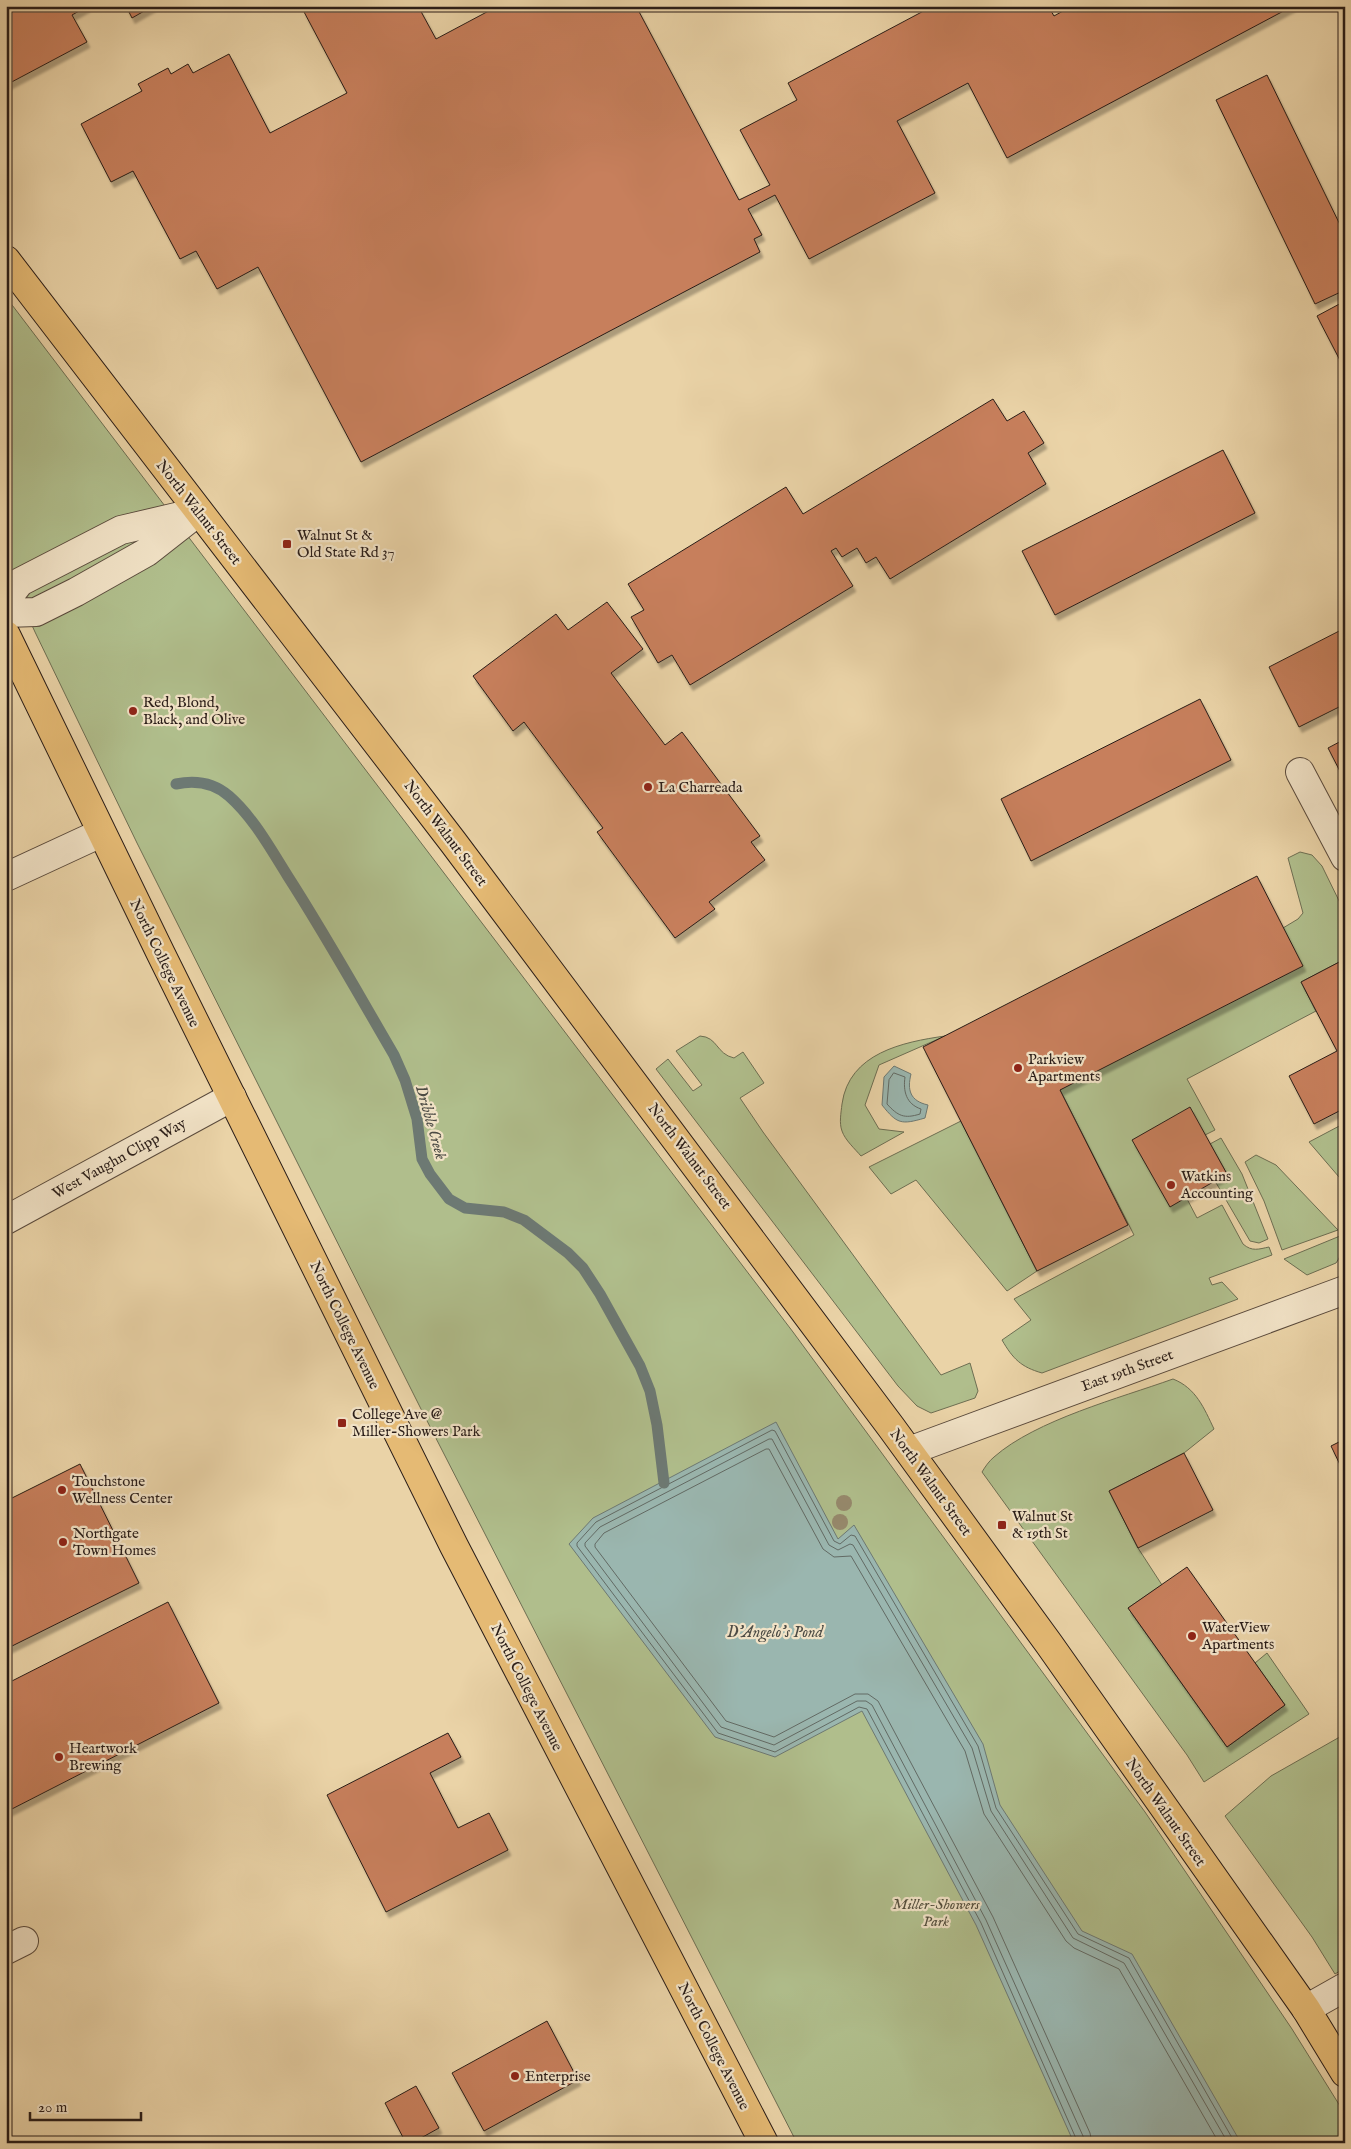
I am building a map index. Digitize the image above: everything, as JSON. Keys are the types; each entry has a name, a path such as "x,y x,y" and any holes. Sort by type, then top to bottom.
{"main road":[{"name":"North Walnut Street","path":"6,260 615,1055 909,1451 1049,1644 1306,2009 1345,2073"},
{"name":"North College Avenue","path":"6,635 101,832 483,1604 764,2143"}],"street":[{"path":"6,600 20,582 122,530 198,512"},
{"path":"6,613 36,612 76,592 147,552 198,512"},
{"path":"1300,772 1345,857"},
{"path":"6,877 101,832"},
{"name":"West Vaughn Clipp Way","path":"6,1220 232,1097"},
{"name":"East 19th Street","path":"909,1451 1345,1290"},
{"path":"1306,2009 1345,1987"}],"green space":[{"name":"Miller-Showers Park","path":"6,297 793,1332 1145,1812 1292,2029 1345,2114 1345,2143 797,2143 422,1411 137,843 6,568"},
{"path":"1300,852 1312,855 1322,866 1345,913 1345,959 1301,982 1316,1011 1187,1079 1215,1130 1205,1135 1133,1140 1170,1206 1186,1197 1197,1218 1222,1205 1246,1247 1259,1249 1269,1247 1272,1255 1209,1278 1212,1285 1222,1282 1238,1299 1042,1373 1028,1368 1014,1357 1002,1340 1031,1320 1014,1299 1134,1235 1060,1090 1298,919 1303,913 1288,858"},
{"path":"700,1036 710,1039 728,1056 734,1058 743,1052 764,1083 740,1098 941,1375 970,1363 978,1391 975,1398 931,1413 917,1406 898,1386 656,1069 668,1059 693,1091 702,1085 676,1051"},
{"path":"945,1036 879,1065 865,1105 879,1129 904,1132 861,1156 845,1138 841,1125 842,1104 847,1087 855,1073 880,1053 912,1042"},
{"path":"961,1121 1037,1271 1007,1291 916,1180 891,1194 869,1167"},
{"path":"1345,1123 1345,1184 1309,1142"},
{"path":"1221,1138 1242,1174 1268,1239 1259,1243 1250,1241 1215,1181 1227,1174 1210,1144"},
{"path":"1256,1155 1276,1165 1338,1230 1282,1250 1264,1201 1245,1162"},
{"path":"1340,1236 1342,1250 1336,1263 1307,1275 1284,1259"},
{"path":"1173,1379 1193,1393 1203,1406 1214,1429 1184,1453 1109,1491 1138,1548 1162,1585 1128,1608 1227,1747 1285,1705 1255,1663 1267,1653 1309,1714 1204,1782 1187,1755 982,1472 994,1457 1032,1432 1079,1411"},
{"path":"1345,1734 1345,1968 1335,1974 1312,1937 1225,1816 1271,1776"}],"water":[{"path":"894,1066 911,1074 909,1085 911,1094 917,1101 928,1105 925,1118 910,1122 900,1121 892,1116 882,1105 884,1077"},
{"name":"D'Angelo's Pond","path":"776,1422 838,1539 854,1525 983,1744 1000,1805 1082,1931 1132,1954 1241,2143 1074,2143 976,1925 862,1711 775,1757 715,1737 569,1544 593,1518"}],"building":[{"path":"6,6 88,6 72,15 87,42 6,85"},
{"path":"126,6 153,6 132,18"},
{"path":"309,6 418,6 436,39 498,6 636,6 739,200 770,185 740,130 797,100 788,83 933,6 1048,6 1054,16 1072,6 1293,6 1007,158 968,83 897,121 935,193 809,259 775,195 748,209 762,235 754,239 760,252 361,462 258,267 217,289 196,251 180,259 133,171 111,182 81,124 142,91 138,84 168,68 171,74 188,64 193,73 229,54 270,133 347,93 303,10"},
{"path":"1267,75 1345,235 1345,290 1315,304 1216,100"},
{"path":"1345,301 1345,370 1317,316"},
{"path":"993,399 1007,421 1024,411 1044,443 1028,453 1046,484 890,579 876,557 866,563 857,548 842,557 836,548 831,551 853,586 690,685 672,655 658,663 631,617 644,610 628,584 786,487 803,514"},
{"path":"1223,450 1255,513 1055,615 1022,551"},
{"name":"La Charreada","path":"607,602 643,649 611,673 665,745 682,732 760,836 751,842 765,860 709,902 715,909 675,938 597,832 603,828 524,722 513,731 473,676 556,614 568,630"},
{"path":"1345,628 1345,704 1299,727 1269,667"},
{"path":"1200,699 1231,760 1031,861 1001,799"},
{"path":"1345,739 1345,781 1328,748"},
{"name":"Parkview Apartments","path":"1257,876 1303,966 1060,1090 1128,1225 1037,1271 923,1047"},
{"path":"1345,959 1345,1108 1314,1124 1289,1076 1337,1051 1301,982"},
{"path":"1190,1107 1227,1174 1170,1207 1132,1140"},
{"path":"1345,1439 1345,1475 1331,1446"},
{"path":"1184,1453 1213,1510 1138,1548 1109,1491"},
{"name":"Northgate Town Homes","path":"80,1464 139,1583 6,1649 6,1501"},
{"name":"WaterView Apartments","path":"1187,1567 1285,1705 1227,1747 1128,1608"},
{"name":"Heartwork Brewing","path":"168,1602 219,1703 6,1812 6,1684"},
{"path":"448,1733 461,1757 430,1773 458,1828 489,1813 508,1850 386,1912 327,1795"},
{"name":"Enterprise","path":"547,2021 578,2080 484,2131 452,2073"},
{"path":"416,2086 439,2128 412,2143 406,2143 385,2103"}],"waterway":[{"name":"Dribble Creek","path":"176,784 190,782 211,785 217,788 238,804 268,844 394,1055 405,1080 417,1119 422,1159 430,1174 449,1199 465,1208 504,1212 524,1220 568,1253 583,1268 600,1294 640,1366 650,1391 657,1425 664,1483"}],"place":[{"name":"Walnut St & Old State Rd 37","path":"287,544"},
{"name":"Red, Blond, Black, and Olive","path":"133,711"},
{"name":"La Charreada","path":"648,787"},
{"name":"Parkview Apartments","path":"1018,1068"},
{"name":"Watkins Accounting","path":"1171,1185"},
{"name":"College Ave @ Miller-Showers Park","path":"342,1423"},
{"name":"Touchstone Wellness Center","path":"62,1490"},
{"name":"Walnut St & 19th St","path":"1002,1525"},
{"name":"Northgate Town Homes","path":"63,1542"},
{"name":"WaterView Apartments","path":"1192,1636"},
{"name":"Heartwork Brewing","path":"59,1757"},
{"name":"Enterprise","path":"515,2076"}]}
